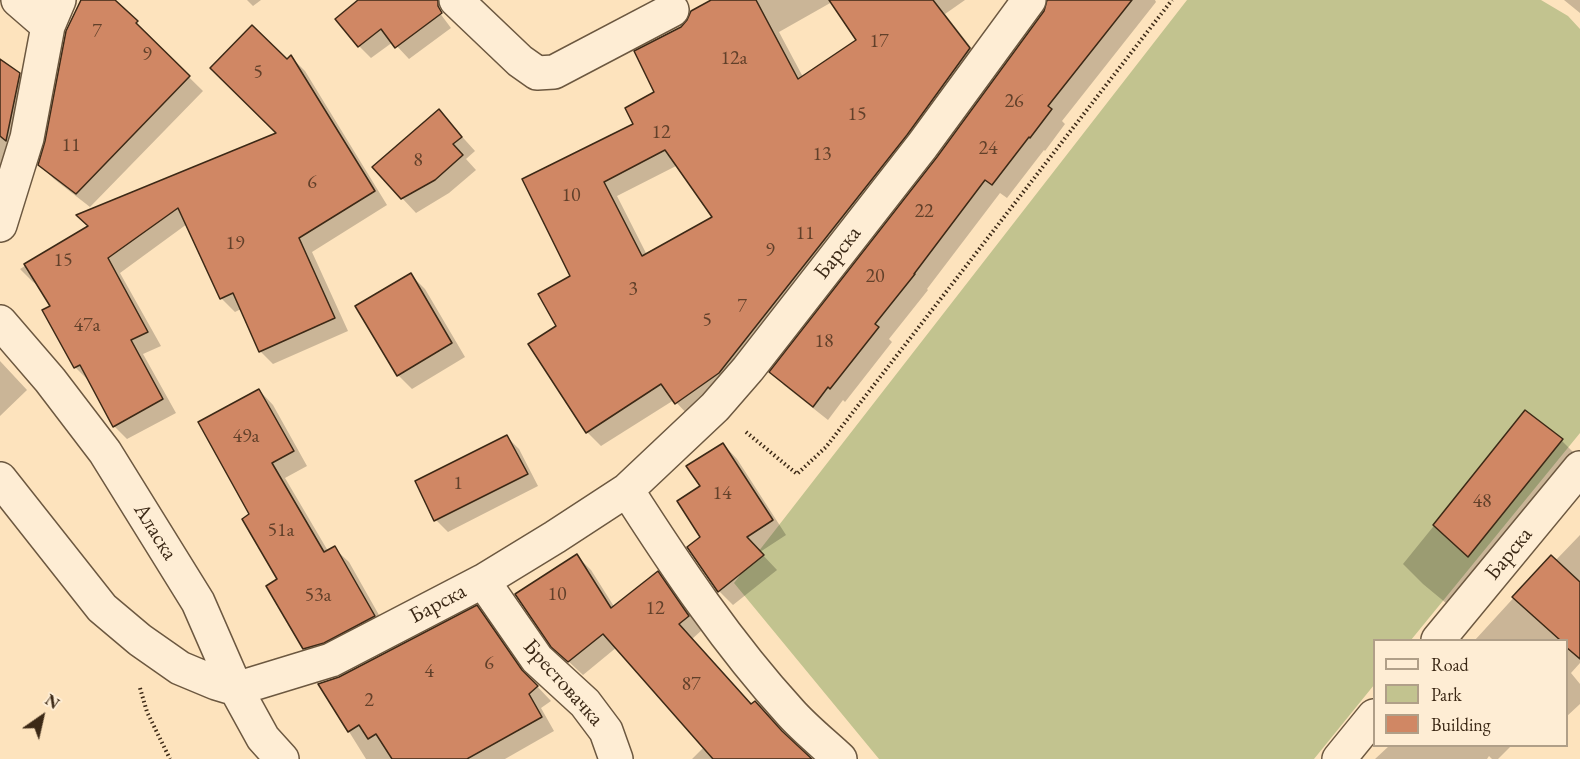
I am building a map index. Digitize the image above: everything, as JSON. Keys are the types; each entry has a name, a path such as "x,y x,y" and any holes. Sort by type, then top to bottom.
{"street":[{"path":"0,225 27,138 54,13 18,0"},
{"path":"456,0 520,61 537,73 554,72 672,10"},
{"name":"Барска","path":"236,689 331,660 483,581 627,490 715,407 748,369 921,146 1029,0"},
{"name":"Аласка","path":"0,322 50,380 105,452 198,602 236,689 263,738 282,759"},
{"name":"Барска","path":"1439,639 1580,468"},
{"path":"0,479 102,608 140,640 180,668 236,689"},
{"path":"627,490 672,561 732,645 791,714 840,759"},
{"name":"Брестовачка","path":"483,581 537,659 585,703 606,731 616,759"},
{"path":"1339,759 1373,717"}],"path":[{"path":"715,407 797,474 826,447 1172,0"},
{"path":"140,640 138,682 147,712 170,759"}],"green space":[{"path":"1187,0 1541,0 1568,16 1580,29 1580,433 1412,639 1373,639 1373,686 1314,759 879,759 734,583"}],"building":[{"path":"81,0 115,0 190,76 76,194 38,165 45,141 66,31"},
{"path":"358,0 438,0 442,13 395,48 381,29 358,47 335,19"},
{"path":"711,0 756,0 798,79 856,40 829,0 933,0 970,48 907,135 719,373 675,404 661,384 586,433 528,344 556,326 538,294 570,276 522,179 633,124 625,108 654,92 634,51 681,27 691,11","holes":["665,150 712,217 642,256 604,182"]},
{"path":"1047,0 1132,0 1048,106 1052,109 1030,138 992,185 985,180 875,324 879,327 813,407 769,372 937,157 1044,11"},
{"path":"252,25 287,59 291,55 375,191 299,238 335,318 259,352 233,293 220,299 178,208 108,258 148,332 131,340 163,399 113,427 80,365 74,368 42,310 50,306 24,264 88,226 76,215 276,133 210,68"},
{"path":"0,59 20,73 6,141 0,136"},
{"path":"439,109 462,137 453,144 463,155 435,180 401,199 372,167"},
{"path":"411,273 452,343 397,376 355,306"},
{"path":"259,389 294,451 272,463 324,552 335,546 375,616 324,643 303,649 266,586 277,579 242,519 249,514 198,422"},
{"path":"1525,410 1563,439 1468,557 1433,525"},
{"path":"507,435 528,474 434,521 415,481"},
{"path":"723,443 773,520 747,537 764,555 718,592 687,547 700,537 677,501 700,486 686,466"},
{"path":"577,554 611,608 658,571 689,616 679,624 751,704 755,701 812,759 713,759 603,634 568,662 551,647 515,594"},
{"path":"1551,555 1580,582 1580,659 1568,649 1568,639 1559,639 1512,597"},
{"path":"477,605 522,670 538,686 529,694 542,717 467,759 392,759 376,734 368,739 359,725 348,732 318,684 339,677"}]}
